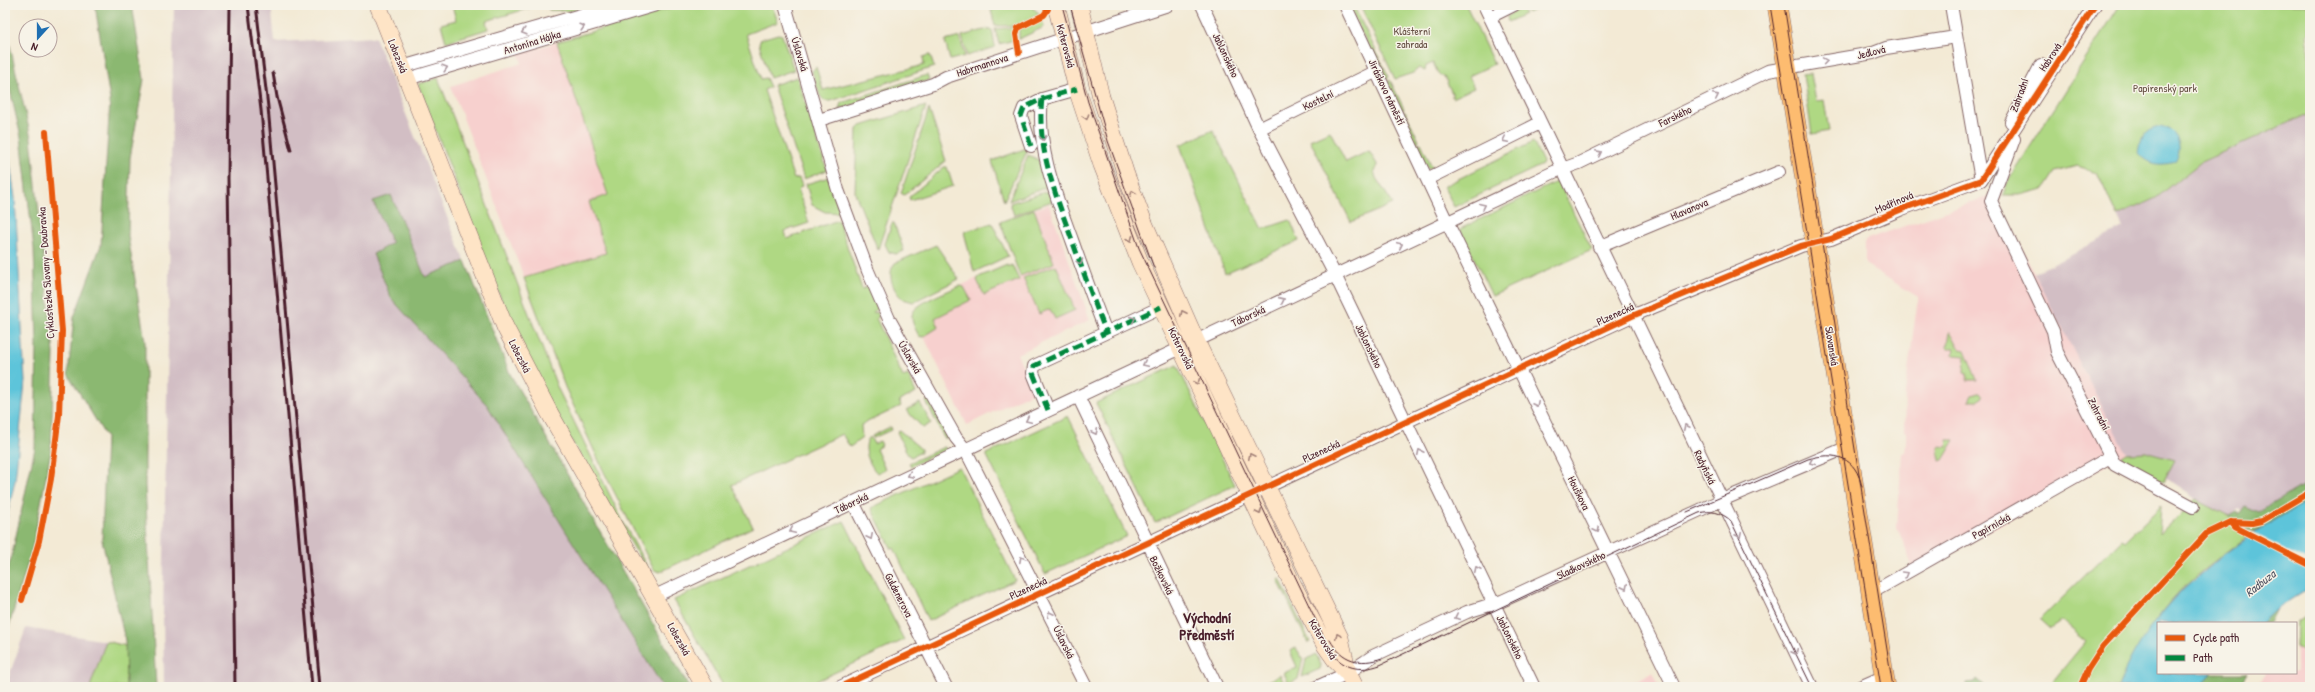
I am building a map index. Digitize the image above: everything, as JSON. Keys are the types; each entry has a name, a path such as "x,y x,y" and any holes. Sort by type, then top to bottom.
{"main road":[{"name":"Slovanská","path":"1777,5 1886,682"}],"street":[{"name":"Lobezská","path":"378,5 505,327 549,412 706,687"},
{"name":"Antonína Hájka","path":"405,73 615,5"},
{"name":"Antonína Hájka","path":"405,73 656,5"},
{"name":"Úslavská","path":"785,5 846,215 879,297 956,438 965,449 1040,593 1086,687"},
{"name":"Koterovská","path":"1056,5 1063,39 1077,89 1127,231 1161,307 1293,585 1324,645 1352,680"},
{"name":"Koterovská","path":"1079,5 1101,97 1126,175 1171,286 1196,341 1340,638 1352,680"},
{"name":"Habrmannova","path":"819,120 933,84 946,77 1168,5"},
{"name":"Jablonského","path":"1202,5 1259,128 1335,275 1534,687"},
{"name":"Jiráskovo náměstí","path":"1345,5 1377,70 1447,222 1485,298"},
{"path":"1484,5 1540,123 1564,169 1599,247"},
{"path":"1490,17 1514,5"},
{"path":"1951,5 1982,180"},
{"name":"Habrová","path":"1982,180 2095,5"},
{"name":"Jedlová","path":"1787,68 1956,37"},
{"name":"Zahradní","path":"1982,180 2041,65 1991,201 2053,332 2057,352 2110,457 2118,468 2193,507"},
{"name":"Farského","path":"1564,169 1768,71 1787,68"},
{"name":"Kostelní","path":"1259,128 1377,70"},
{"path":"1031,146 1022,111 1027,104 1077,89"},
{"path":"1042,99 1040,114 1043,142 1053,187 1106,332"},
{"path":"1427,179 1540,123"},
{"path":"1447,222 1564,169"},
{"name":"Hlavanova","path":"1599,247 1778,172"},
{"name":"Modřínová","path":"1815,243 1831,239 1902,209 1982,180"},
{"name":"Táborská","path":"654,596 1447,222"},
{"name":"Plzenecká","path":"840,687 1632,316 1800,246 1815,243"},
{"name":"Radyňská","path":"1599,247 1812,687"},
{"name":"Houškova","path":"1485,298 1674,687"},
{"path":"1048,410 1033,373 1034,366 1161,307"},
{"name":"Božkovská","path":"1078,396 1216,687"},
{"name":"Sladkovského","path":"1317,687 1352,680 1373,656 1467,612 1494,604 1722,500 1848,447"},
{"name":"Papírnická","path":"1872,593 2110,457"},
{"name":"Guldenerova","path":"852,502 946,687"},
{"path":"1860,687 1886,682"}],"shaded area":[{"path":"174,5 271,5 275,42 375,37 510,374 689,687 164,687 163,613"},
{"path":"557,42 608,196 606,253 524,278 451,86 522,63 519,54"},
{"path":"2310,113 2310,482 2259,512 2245,506 2241,510 2238,509 2229,516 2196,499 2124,450 2034,273 2123,228 2117,216 2156,198 2201,162"},
{"path":"2001,192 2000,206 2127,453 1915,573 1897,527 1902,453 1905,452 1906,442 1906,432 1904,432 1905,393 1918,297 1865,264 1865,240"},
{"path":"1049,204 1090,320 1017,354 1035,391 967,425 924,337 919,336 912,321 913,311 923,303 1001,267 1019,280 1020,276 1000,222"},
{"path":"26,628 106,641 90,687 5,687"},
{"path":"2297,648 2310,654 2310,687 2256,687 2266,674 2297,674"},
{"path":"1653,672 1660,687 1622,687 1627,685"}],"green space":[{"path":"95,5 132,5 144,79 130,158 128,236 145,341 145,486 156,687 126,687 125,640 102,540 106,437 68,374 74,317 101,245 110,100"},
{"path":"452,5 540,5 486,21 488,29 446,42 441,24 456,20"},
{"path":"548,5 591,5 571,11 549,10"},
{"path":"680,5 772,5 778,22 746,34 761,79 766,78 770,87 764,90 794,179 799,178 802,186 798,190 809,223 785,231 787,239 838,220 862,289 867,287 877,309 873,312 877,312 879,317 876,318 903,377 908,375 916,393 899,401 901,406 861,425 862,438 850,447 842,434 732,485 753,527 660,572 654,570 604,472 565,387 524,278 606,253 589,202 608,195 557,42"},
{"path":"1010,5 1029,5 1040,14 1020,25 995,26 991,10"},
{"path":"1348,5 1353,5 1389,77 1384,79"},
{"name":"Klášterní zahrada","path":"1360,5 1466,5 1494,64 1469,76 1474,88 1452,98 1452,93 1444,76 1439,75 1433,63 1426,66 1425,71 1419,68 1413,73 1395,79"},
{"path":"1528,5 1543,5 1528,13 1524,7"},
{"name":"Papírenský park","path":"2120,5 2310,5 2310,32 2307,33 2310,57 2310,113 2201,162 2156,198 2117,216 2097,172 2077,166 2055,172 2044,189 2019,195 2003,195 2007,183"},
{"path":"1522,8 1525,14 1508,22 1507,16"},
{"path":"1041,18 1044,26 1042,28 1019,39 1019,29"},
{"path":"5,24 31,138 54,353 51,451 32,550 5,639 5,576 11,559 35,448 37,344 34,249 21,137 5,69"},
{"path":"1017,27 1014,40 999,44 995,29"},
{"path":"988,29 992,30 995,47 967,56 962,36"},
{"path":"778,34 782,35 794,70 770,78 759,44 761,39"},
{"path":"960,37 965,56 950,60 945,41"},
{"path":"930,55 934,67 831,101 825,101 820,96 812,71 816,67 823,90 924,65 923,57"},
{"path":"1811,74 1816,101 1824,100 1829,131 1812,134 1803,75"},
{"path":"927,75 929,80 839,110 841,103"},
{"path":"797,77 827,170 804,179 773,85"},
{"path":"438,78 558,389 625,526 650,572 648,572 525,361 418,84"},
{"path":"1390,80 1404,109 1400,111 1386,82"},
{"path":"926,106 878,250 855,193 857,129 861,126"},
{"path":"929,109 946,161 904,195 901,193"},
{"path":"1405,111 1419,141 1415,143 1401,113"},
{"path":"1213,130 1263,229 1290,220 1299,241 1225,273 1180,145"},
{"path":"1330,131 1346,162 1369,151 1378,166 1374,171 1376,178 1393,204 1351,222 1310,140"},
{"path":"1533,142 1543,162 1542,165 1454,207 1444,186"},
{"path":"1421,143 1433,169 1427,167 1416,145"},
{"path":"1027,148 1027,151 1004,201 992,161"},
{"path":"1028,155 1039,160 1047,187 1009,201"},
{"path":"944,167 947,167 953,186 910,200 909,197"},
{"path":"829,177 840,213 825,212 812,205 806,184"},
{"path":"1558,181 1592,250 1492,296 1460,229"},
{"path":"1048,191 1052,201 1014,215 1010,203"},
{"path":"391,195 425,277 465,261 510,374 689,687 663,687 487,405 391,298 373,254 392,243 373,201"},
{"path":"1034,209 1054,263 1020,276 1000,222"},
{"path":"892,223 894,223 904,251 896,254 889,252 885,244"},
{"path":"992,223 1008,256 974,272 964,232"},
{"path":"936,245 959,279 913,302 903,299 896,292 892,282 892,267 895,263"},
{"path":"1007,265 1008,267 1012,265 1019,280 984,295 977,280 979,277"},
{"path":"1056,265 1075,310 1055,319 1050,309 1039,314 1023,278"},
{"path":"959,286 964,287 971,300 935,318 939,327 923,337 919,336 912,320 914,311 925,302"},
{"path":"1950,331 1960,349 1965,350 1977,380 1967,380 1967,373 1964,372 1965,356 1954,355 1955,348 1948,348 1946,346 1948,345"},
{"path":"1177,365 1235,485 1155,523 1096,403"},
{"path":"1980,393 1983,397 1977,401 1969,401 1972,395"},
{"path":"929,398 950,439 944,438 926,401"},
{"path":"920,403 931,423 923,428 906,410"},
{"path":"1068,416 1127,536 1045,574 986,454"},
{"path":"890,427 891,430 873,438 872,436"},
{"path":"899,430 921,449 921,452 911,457 908,455 897,432"},
{"path":"870,437 874,444 880,441 882,445 876,449 885,469 877,473 871,465 866,450 867,441"},
{"path":"1948,440 1955,440 1943,460 1940,461 1939,446 1947,447"},
{"path":"944,447 947,449 911,466 909,463"},
{"path":"2146,452 2175,460 2163,482 2125,462 2122,456 2127,453"},
{"path":"959,467 1015,580 928,621 894,548 892,549 871,508"},
{"path":"2310,482 2310,499 2253,533 2237,524 2229,516 2236,512 2239,514 2245,506 2259,512"},
{"path":"2196,499 2229,516 2237,524 2235,529 2248,536 2202,571 2176,596 2142,640 2118,687 2048,687 2086,641 2062,621 2050,629 2040,620 2122,539 2125,541 2161,506 2159,534"},
{"path":"844,521 904,640 804,687 724,687 674,600"},
{"path":"1280,579 1310,642 1308,643 1278,580"},
{"path":"2277,608 2270,622 2262,622"},
{"path":"2310,613 2310,654 2297,648 2297,622"},
{"path":"106,641 126,646 126,687 90,687"},
{"path":"1296,648 1303,659 1298,679 1289,684 1284,673 1297,667 1290,651"},
{"path":"1316,654 1321,665 1320,669 1302,677 1306,660"},
{"path":"2211,674 2247,674 2239,687 2202,687"},
{"path":"1280,675 1285,685 1260,687 1259,685"},
{"path":"1977,679 1986,687 1966,687 1966,683 1975,682"}],"water":[{"path":"2161,126 2172,132 2178,140 2179,151 2175,162 2155,164 2147,160 2139,153 2144,134 2155,127"},
{"path":"5,127 15,198 25,382 15,481 5,525"},
{"name":"Radbuza","path":"2310,499 2310,587 2277,608 2262,622 2157,622 2157,674 2211,674 2202,687 2118,687 2133,655 2152,626 2173,600 2223,555"}],"pier":[{"path":"2251,532 2310,562 2310,567 2246,535"}],"tram line":[{"path":"1062,5 1088,102 1139,248 1331,652 1336,658 1353,668 1366,668 1380,665 1699,513 1712,512 1720,514 1731,521 1812,687"},
{"path":"1070,5 1108,141 1154,268"},
{"path":"1770,5 1881,687"},
{"path":"1784,5 1893,687"},
{"path":"1687,512 1808,459 1818,457 1836,456 1850,463 1855,469 1862,487"},
{"path":"1330,640 1340,653 1352,660 1366,662 1382,658"}],"railway":[{"path":"230,5 228,178 235,687"},
{"path":"248,5 261,110 312,687"},
{"path":"256,5 268,107 320,687"},
{"path":"273,73 277,97 291,150"}],"marked path":[{"path":"1031,146 1021,116 1024,108 1042,99 1077,89"},
{"path":"1042,99 1042,135 1049,171 1060,206 1106,332"},
{"path":"1048,410 1033,373 1034,366 1161,307"}],"cycle path":[{"path":"1019,53 1016,34 1018,28 1044,15 1048,9 1047,5"},
{"path":"840,687 1632,316 1801,246 1831,239 1902,209 1981,180 2095,5"},
{"name":"Cyklostezka Slovany - Doubravka","path":"22,600 39,541 51,479 59,415 62,331 46,132"},
{"path":"2080,687 2088,669 2103,646 2206,534 2231,522 2252,523 2261,521 2310,492"},
{"path":"2231,522 2235,527 2310,565"}],"district":[{"name":"Východní Předměstí","path":"1207,626"}]}
